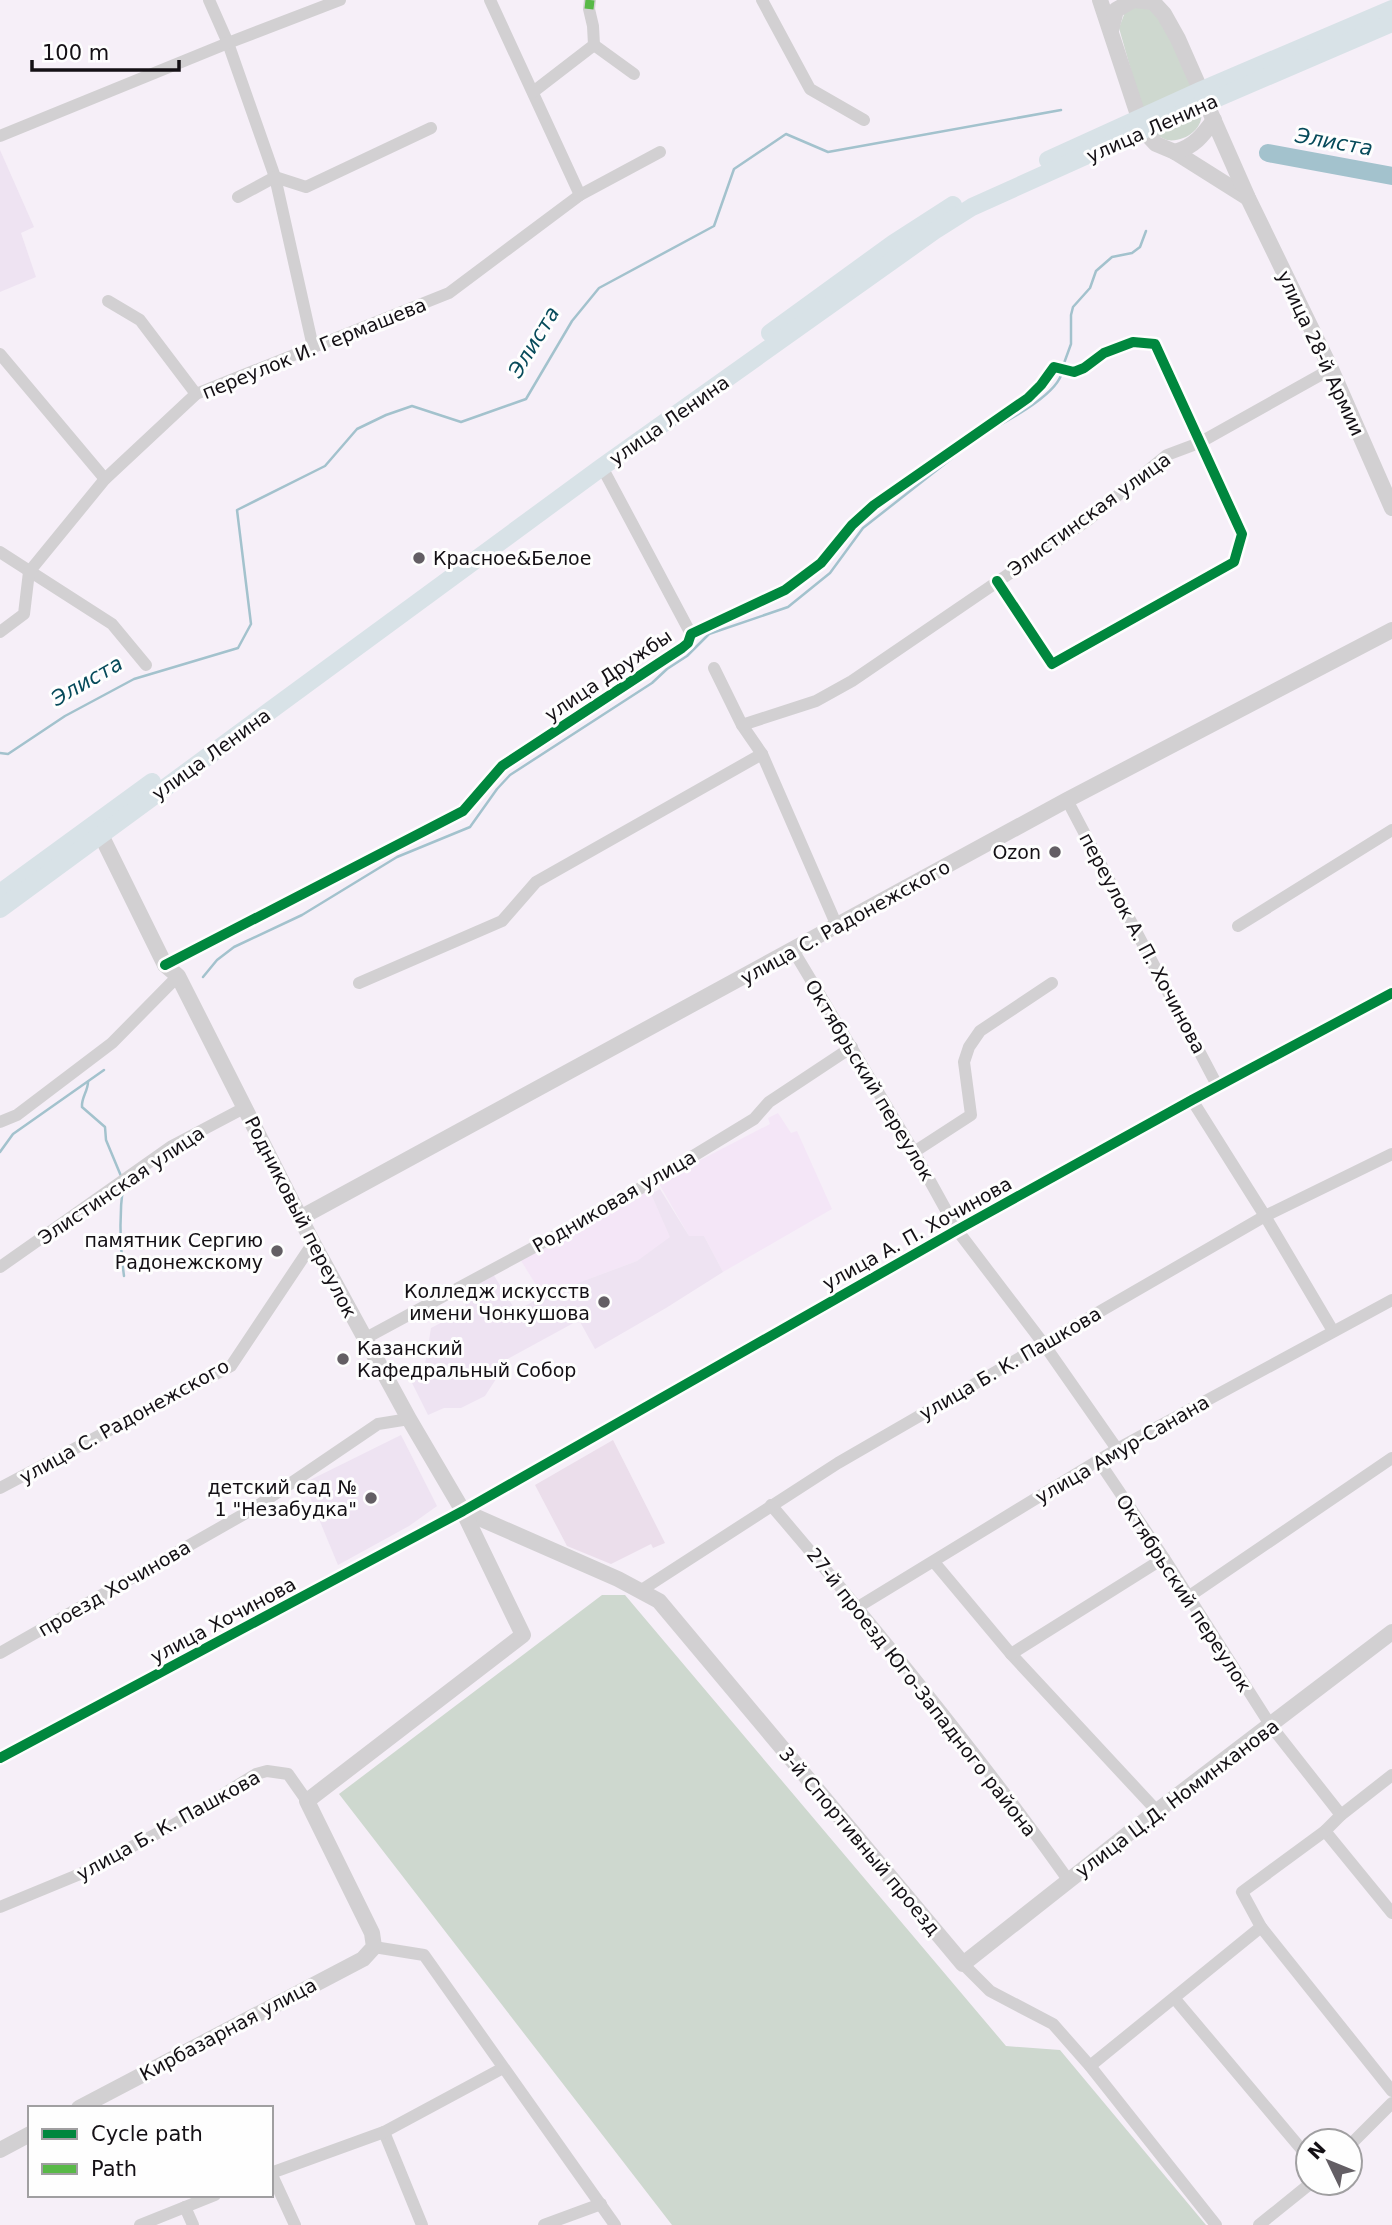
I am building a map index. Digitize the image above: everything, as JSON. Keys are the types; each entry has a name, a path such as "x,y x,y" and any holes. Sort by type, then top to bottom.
{"main road":[{"name":"улица Ленина","path":"1208,105 1392,9"},
{"name":"улица Ленина","path":"0,909 97,830 916,228 966,197 1140,125 1208,105 1392,23"},
{"name":"улица Ленина","path":"0,894 97,830 934,231 972,207 1140,125"}],"street":[{"path":"209,0 228,43 275,177 313,347"},
{"path":"0,136 340,0"},
{"path":"490,0 580,195"},
{"path":"762,0 810,89 864,120"},
{"path":"1100,0 1140,125 1156,144 1175,152 1248,198"},
{"name":"улица 28-й Армии","path":"1111,31 1116,10 1133,0 1151,1 1164,14 1208,105 1248,198 1331,369 1392,508"},
{"path":"589,4 594,45"},
{"path":"533,92 594,45"},
{"path":"594,45 634,74"},
{"path":"1175,152 1187,148 1203,136 1208,105"},
{"path":"238,197 275,177 306,187 431,128"},
{"name":"переулок И. Гермашева","path":"29,572 105,479 196,394 449,293 580,195 660,152"},
{"path":"108,301 141,320 196,394"},
{"name":"улица Дружбы","path":"165,965 463,811 502,766 682,648 688,643 691,634 785,590 821,563 874,505 1028,398 1054,367 1074,372 1104,353 1133,342 1155,344 1199,443"},
{"path":"0,354 105,479"},
{"name":"Элистинская улица","path":"742,725 816,701 840,688 1088,520 1167,455 1199,443 1331,369"},
{"path":"997,581 1052,664 1234,562 1242,534 1199,443"},
{"path":"603,467 691,634"},
{"path":"0,552 112,624 146,665"},
{"path":"0,632 24,614 29,572"},
{"name":"улица С. Радонежского","path":"300,1218 1067,800 1392,630"},
{"path":"714,668 742,725 762,754 837,926"},
{"path":"359,983 502,921 536,882 762,754"},
{"name":"переулок А. П. Хочинова","path":"1067,800 1218,1087"},
{"name":"Родниковый переулок","path":"97,830 165,965 178,976 313,1243 409,1419 463,1511 523,1635 307,1801"},
{"path":"1238,926 1392,830"},
{"name":"Октябрьский переулок","path":"793,950 914,1152 957,1230 1043,1343 1117,1449"},
{"path":"0,1122 18,1115 112,1043 178,976"},
{"path":"914,1152 971,1115 964,1062 979,1031 1052,983"},
{"name":"улица А. П. Хочинова","path":"463,1511 957,1230 1392,993"},
{"name":"Родниковая улица","path":"365,1339 616,1203 754,1119 769,1102 852,1047"},
{"path":"1192,1100 1333,1331"},
{"name":"Элистинская улица","path":"0,1267 172,1146 244,1108"},
{"name":"улица Б. К. Пашкова","path":"640,1591 838,1463 1043,1343 1265,1216 1392,1154"},
{"name":"улица С. Радонежского","path":"0,1488 231,1366 313,1243"},
{"name":"улица Амур-Санана","path":"858,1607 1117,1449 1392,1300"},
{"name":"проезд Хочинова","path":"0,1653 253,1509 378,1424 409,1419"},
{"path":"1188,1597 1392,1458"},
{"name":"Октябрьский переулок","path":"1098,1460 1271,1726 1341,1815"},
{"name":"27-й проезд Юго-Западного района","path":"771,1505 858,1607 1006,1793 1069,1881"},
{"name":"3-й Спортивный проезд","path":"463,1511 659,1601 963,1964 990,1991 1053,2024 1090,2066 1216,2225"},
{"name":"улица Хочинова","path":"0,1758 463,1511"},
{"path":"1011,1654 1164,1558"},
{"path":"934,1562 1011,1654 1157,1811"},
{"name":"улица Ц.Д. Номинханова","path":"963,1964 1157,1811 1392,1632"},
{"name":"улица Б. К. Пашкова","path":"0,1907 80,1874 173,1825 256,1774 267,1771 288,1774 307,1801"},
{"path":"1392,1775 1325,1830 1242,1892 1261,1927 1392,2091"},
{"path":"307,1801 372,1933 374,1947 424,1955 615,2225"},
{"path":"1325,1830 1392,1913"},
{"path":"1090,2066 1261,1927"},
{"name":"Кирбазарная улица","path":"83,2106 363,1959 374,1947"},
{"path":"1175,1999 1294,2140"},
{"path":"273,2172 384,2132 503,2068"},
{"path":"1364,2132 1392,2103"},
{"path":"384,2132 422,2225"},
{"path":"0,2150 28,2135"},
{"path":"273,2177 295,2225"},
{"path":"140,2225 210,2197"},
{"path":"1259,2225 1294,2197"},
{"path":"548,2224 600,2204"},
{"path":"185,2207 193,2225"}],"shaded area":[{"path":"1133,6 1147,6 1162,22 1193,87 1142,109 1119,28 1125,12"},
{"path":"1201,111 1200,124 1186,137 1167,140 1151,131"},
{"path":"0,150 34,227 21,233 36,277 0,292"},
{"path":"778,1113 791,1133 797,1131 832,1209 723,1272 704,1236 689,1236 658,1182 770,1124 768,1118"},
{"path":"648,1188 671,1237 637,1261 543,1296 520,1259"},
{"name":"Колледж искусств имени Чонкушова","path":"660,1189 689,1236 704,1236 723,1272 595,1349 579,1320 502,1362 505,1370 485,1396 461,1408 444,1408 428,1415 410,1379 424,1370 431,1328 467,1309 461,1295 493,1274 516,1311 543,1296 637,1261 670,1237 651,1194"},
{"name":"детский сад № 1 \"Незабудка\"","path":"401,1435 437,1506 409,1526 338,1565 304,1483"},
{"path":"613,1440 665,1543 653,1548 651,1544 611,1564 567,1546 535,1485"},
{"path":"602,1595 625,1595 1006,2046 1060,2050 1206,2225 672,2225 339,1794"}],"waterway":[{"name":"Элиста","path":"0,753 8,754 65,716 134,679 238,648 251,624 237,510 325,466 357,429 386,415 412,406 461,422 526,399 572,321 599,288 714,226 734,169 786,134 828,152 1061,110"},
{"name":"Элиста","path":"1268,153 1392,176"},
{"path":"1063,366 1071,344 1073,307 1090,288 1096,271 1112,257 1132,253 1140,247 1146,231"},
{"path":"996,427 1044,396 1053,388 1062,372"},
{"path":"203,977 217,960 234,947 302,915 397,857 470,827 510,775 652,683 687,656 709,634 788,607 830,573 863,528 956,455"},
{"path":"0,1152 13,1134 104,1070"},
{"path":"88,1082 82,1107 105,1127 106,1140 121,1176"},
{"path":"123,1186 120,1231 124,1276"}],"marked path":[{"path":"589,9 590,0"}],"cycle path":[{"path":"165,965 463,811 502,766 682,648 688,643 691,634 785,590 821,563 852,525 874,505 1028,398 1054,367 1074,372 1104,353 1133,342 1155,344 1242,534 1234,562 1052,664 997,581"},
{"path":"0,1758 463,1511 957,1230 1392,993"}],"place":[{"name":"Красное&Белое","path":"419,558"},
{"name":"Ozon","path":"1055,852"},
{"name":"памятник Сергию Радонежскому","path":"277,1251"},
{"name":"Колледж искусств имени Чонкушова","path":"604,1302"},
{"name":"Казанский Кафедральный Собор","path":"343,1359"},
{"name":"детский сад № 1 \"Незабудка\"","path":"371,1498"}]}
